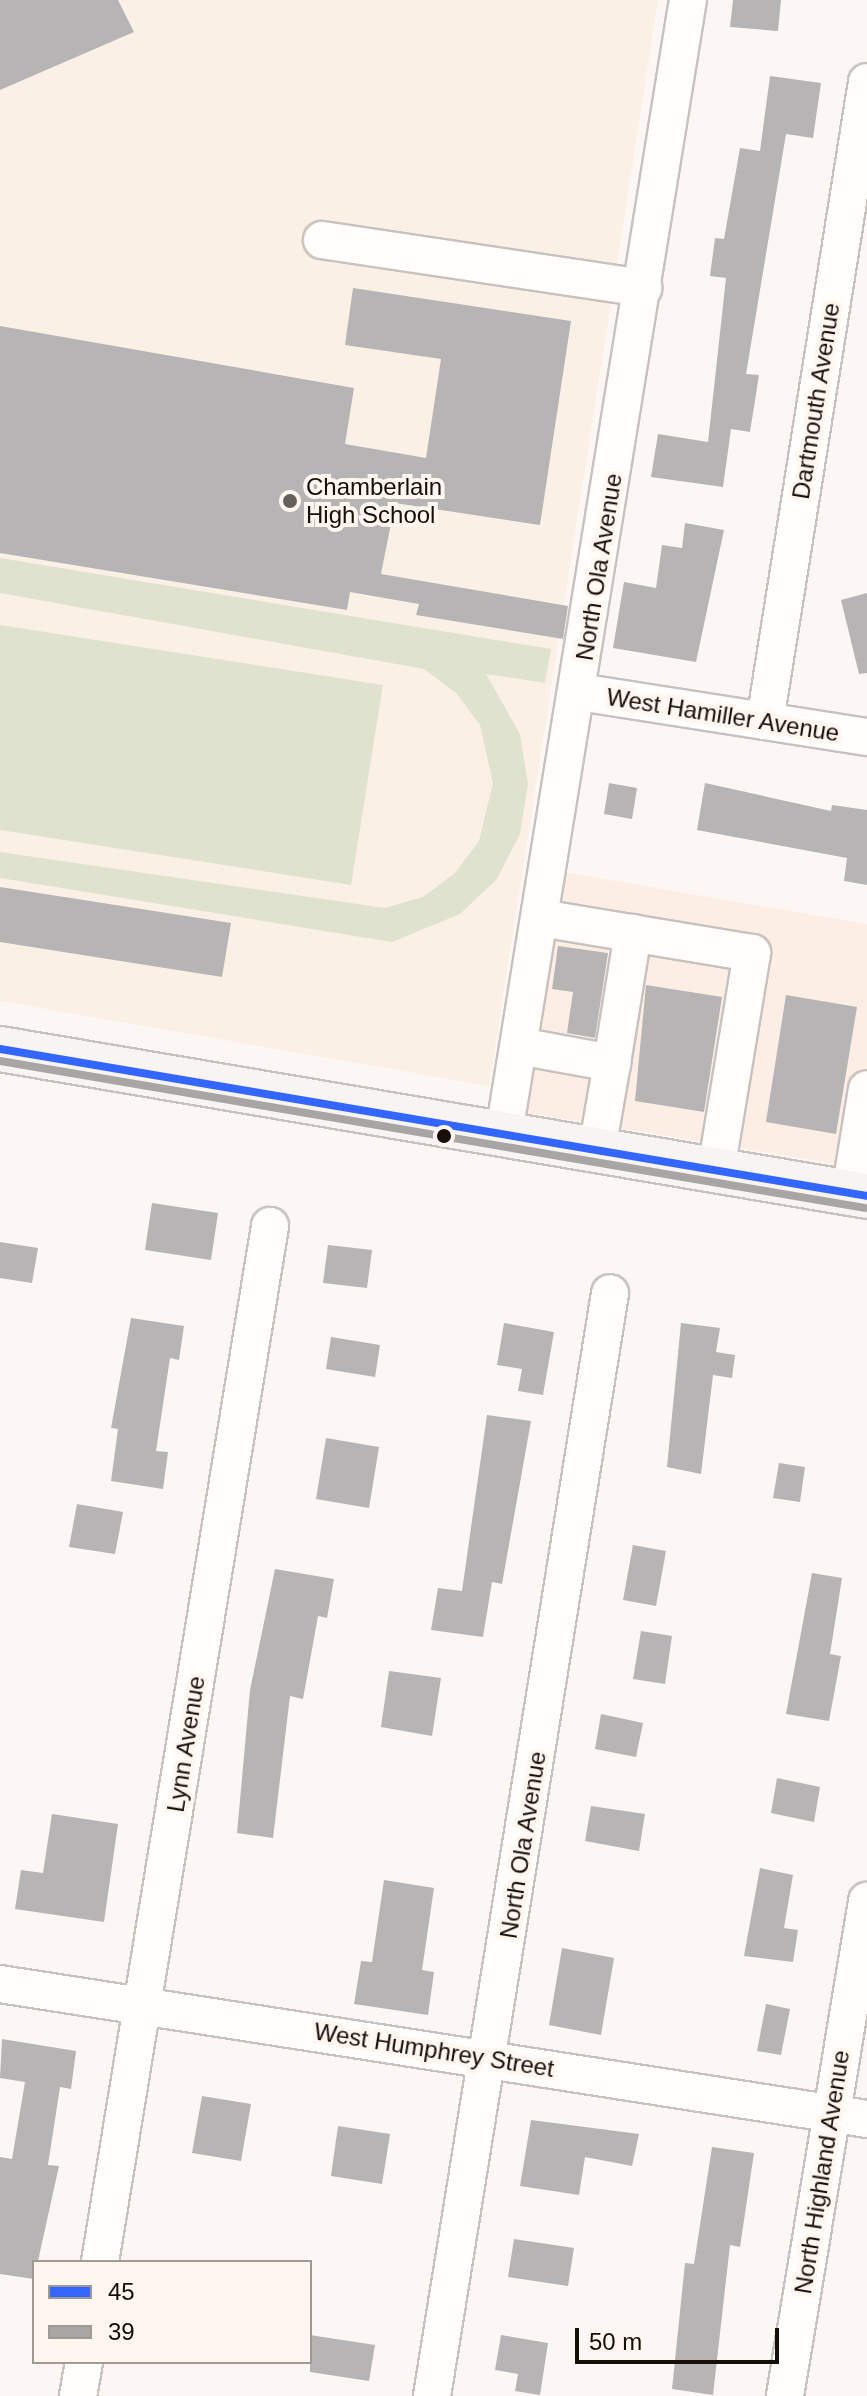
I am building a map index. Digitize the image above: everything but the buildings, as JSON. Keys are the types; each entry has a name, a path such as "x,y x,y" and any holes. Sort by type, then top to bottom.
{"main road":[{"path":"0,1049 858,1194"}],"street":[{"name":"North Ola Avenue","path":"504,1133 579,692 688,0"},
{"name":"Dartmouth Avenue","path":"765,721 867,82"},
{"path":"322,240 643,288"},
{"name":"West Hamiller Avenue","path":"579,692 867,737"},
{"path":"540,918 752,953 716,1170"},
{"path":"597,1150 633,933"},
{"path":"519,1046 612,1063"},
{"path":"858,1194 867,1089"},
{"name":"Lynn Avenue","path":"100,2260 270,1226"},
{"name":"North Ola Avenue","path":"432,2396 490,2057 610,1293"},
{"name":"North Highland Avenue","path":"785,2396 850,2116 867,1901"},
{"name":"West Humphrey Street","path":"0,1984 490,2057 850,2116"},
{"path":"78,2396 84,2364"}],"shaded area":[{"name":"Chamberlain High School","path":"0,0 658,0 489,1086 0,1001"},
{"path":"563,872 867,924 867,1169 522,1112"}],"green space":[{"path":"0,558 551,649 545,683 486,674 520,734 528,784 520,834 497,879 460,914 392,942 0,878 0,852 385,908 423,897 455,873 479,841 493,783 480,725 456,693 424,669 0,593"},
{"path":"0,625 383,685 351,885 0,830"}],"transit line":[{"name":"45","path":"0,1049 867,1196"},
{"name":"39","path":"0,1061 865,1208"}],"place":[{"name":"Chamberlain High School","path":"290,501"}]}
